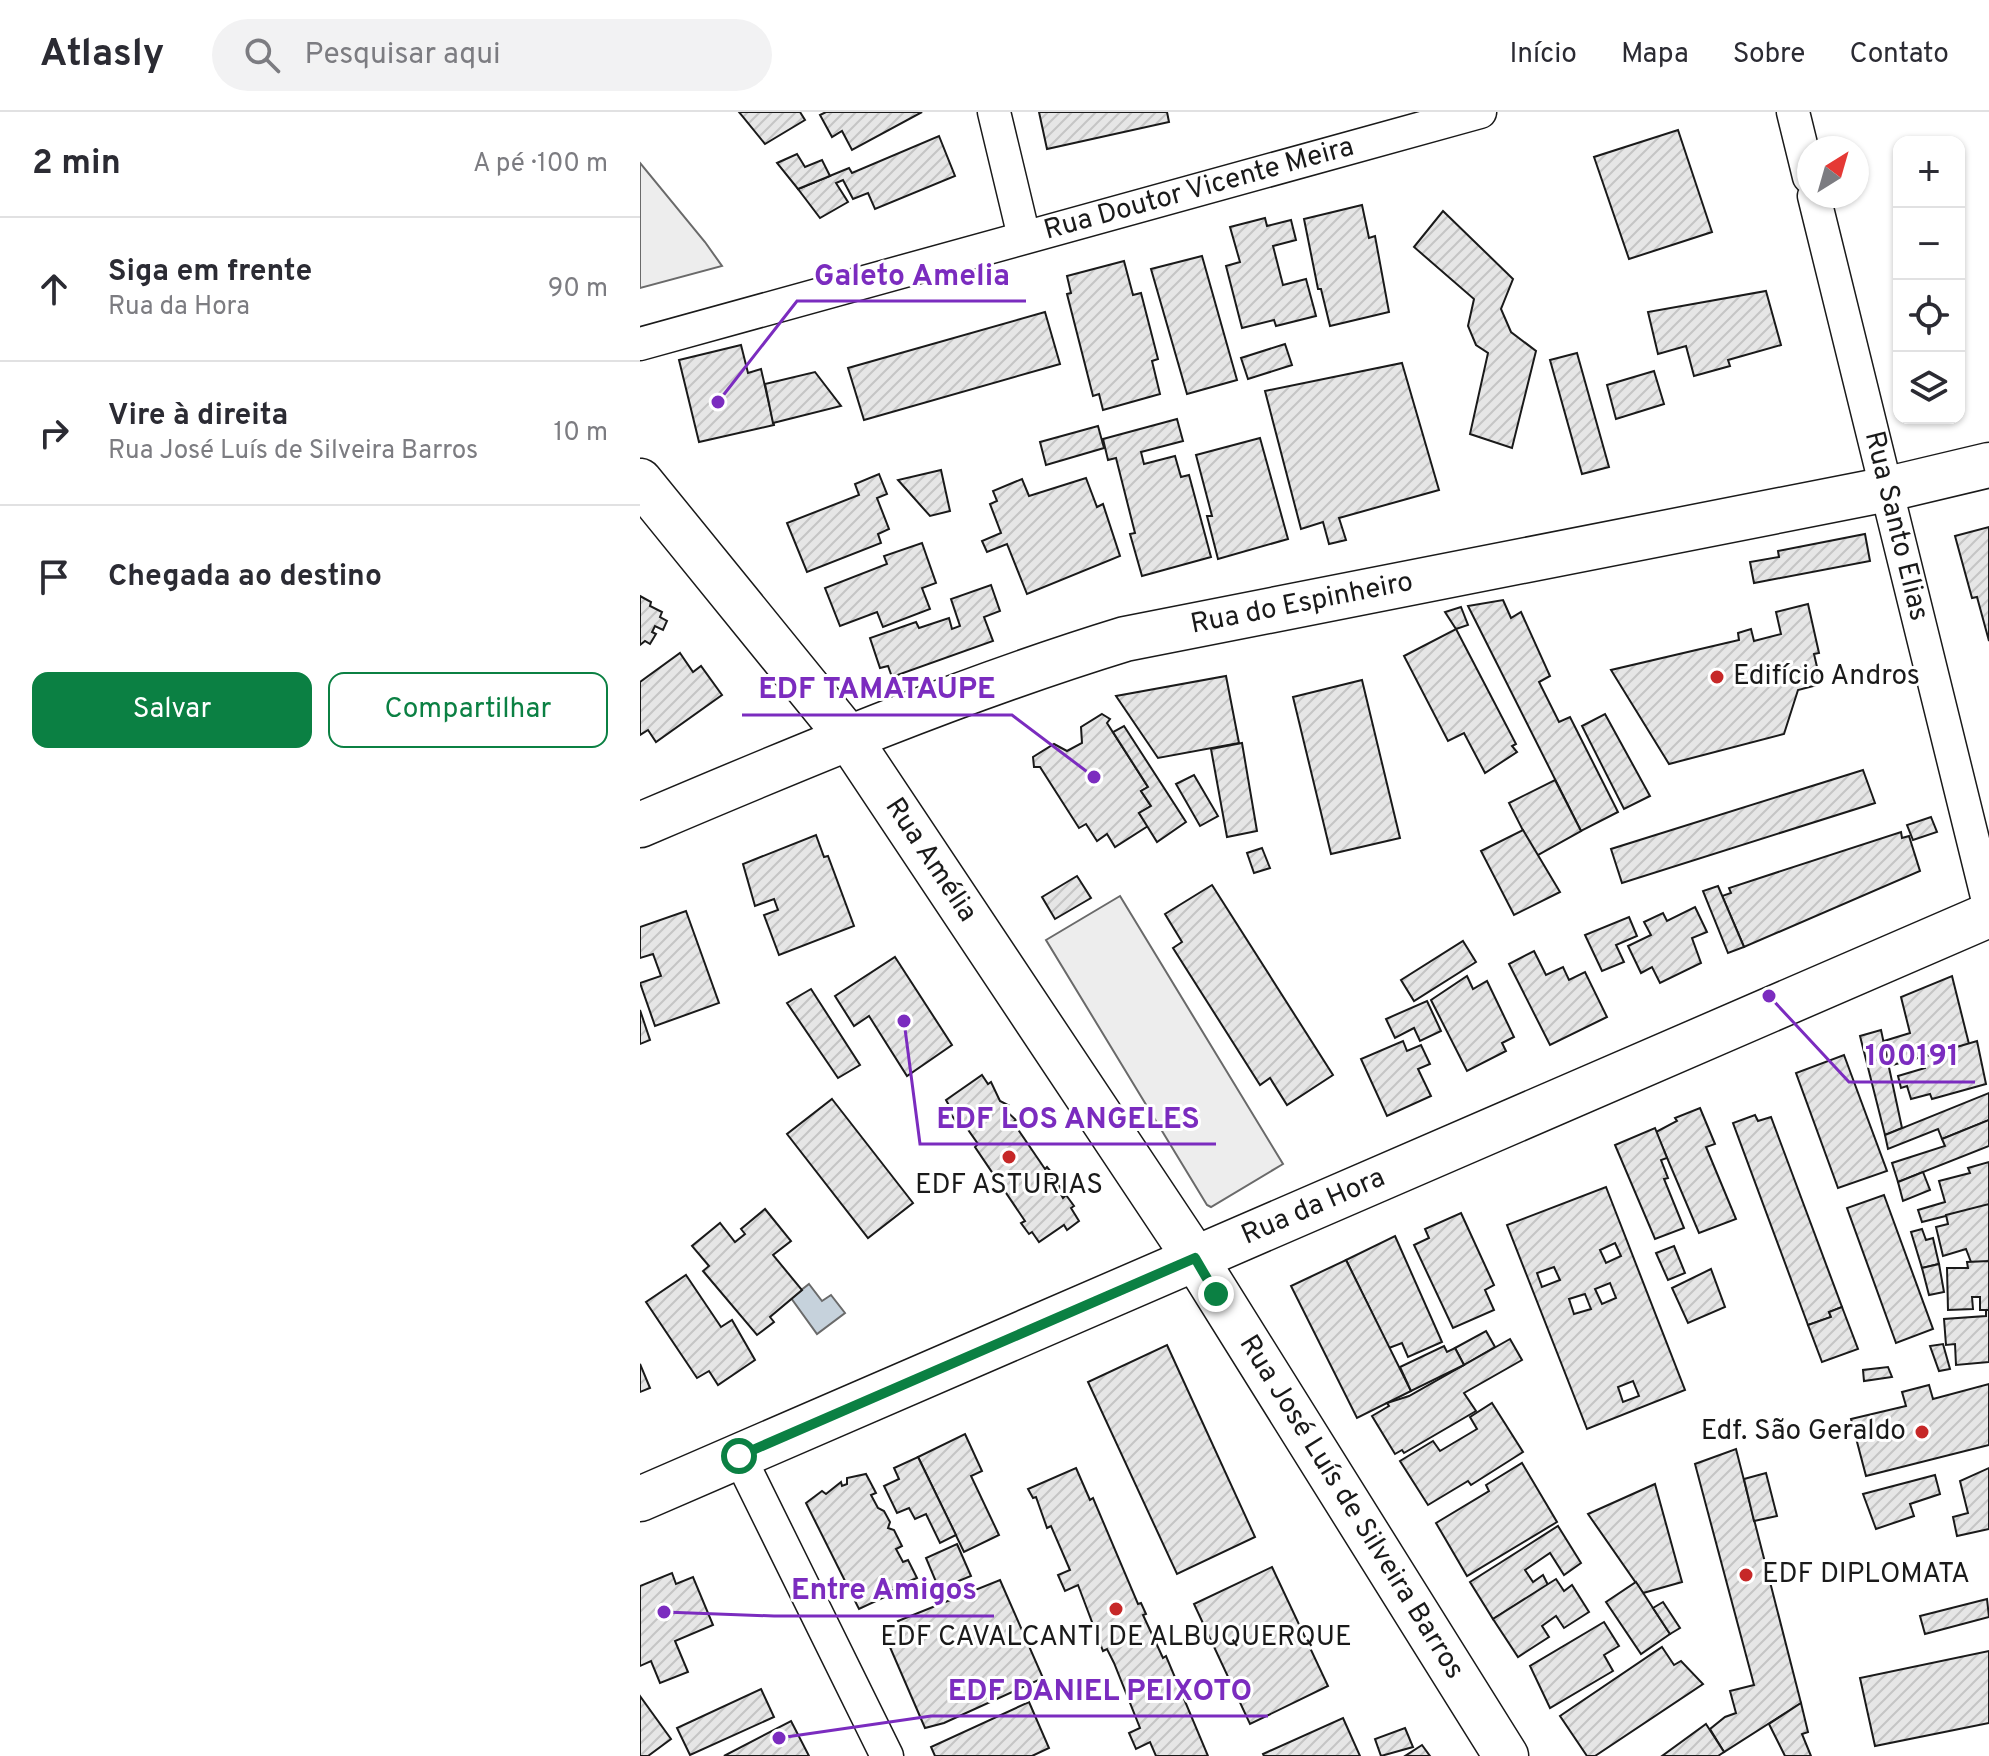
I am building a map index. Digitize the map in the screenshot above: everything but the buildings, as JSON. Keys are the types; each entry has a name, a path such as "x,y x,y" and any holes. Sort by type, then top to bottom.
{"street":[{"path":"994,112 1024,237"},
{"name":"Rua Doutor Vicente Meira","path":"640,344 1480,112"},
{"path":"1793,112 1799,136"},
{"name":"Rua Santo Elias","path":"1817,208 1989,905"},
{"name":"Rua do Espinheiro","path":"640,825 848,737 1014,674 1125,639 1888,489 1989,465"},
{"name":"Rua Amélia","path":"640,481 848,737 1195,1258"},
{"name":"Rua da Hora","path":"640,1499 1989,915"},
{"name":"Rua José Luís de Silveira Barros","path":"1195,1258 1506,1756"},
{"path":"739,1456 887,1756"}],"shaded area":[{"path":"640,163 705,242 722,266 640,288"},
{"path":"1120,896 1283,1164 1211,1207 1046,940"},
{"path":"809,1284 822,1301 831,1295 845,1313 817,1334 791,1298"}],"place":[{"name":"Galeto Amelia","path":"718,402"},
{"name":"Edifício Andros","path":"1717,677"},
{"name":"EDF TAMATAUPE","path":"1094,777"},
{"name":"100191","path":"1769,996"},
{"name":"EDF LOS ANGELES","path":"904,1021"},
{"name":"EDF ASTURIAS","path":"1009,1157"},
{"name":"Edf. São Geraldo","path":"1922,1432"},
{"name":"EDF DIPLOMATA","path":"1746,1575"},
{"name":"EDF CAVALCANTI DE ALBUQUERQUE","path":"1116,1609"},
{"name":"Entre Amigos","path":"664,1612"},
{"name":"EDF DANIEL PEIXOTO","path":"779,1738"}],"route":[{"path":"739,1456 1195,1258 1216,1294"}]}
